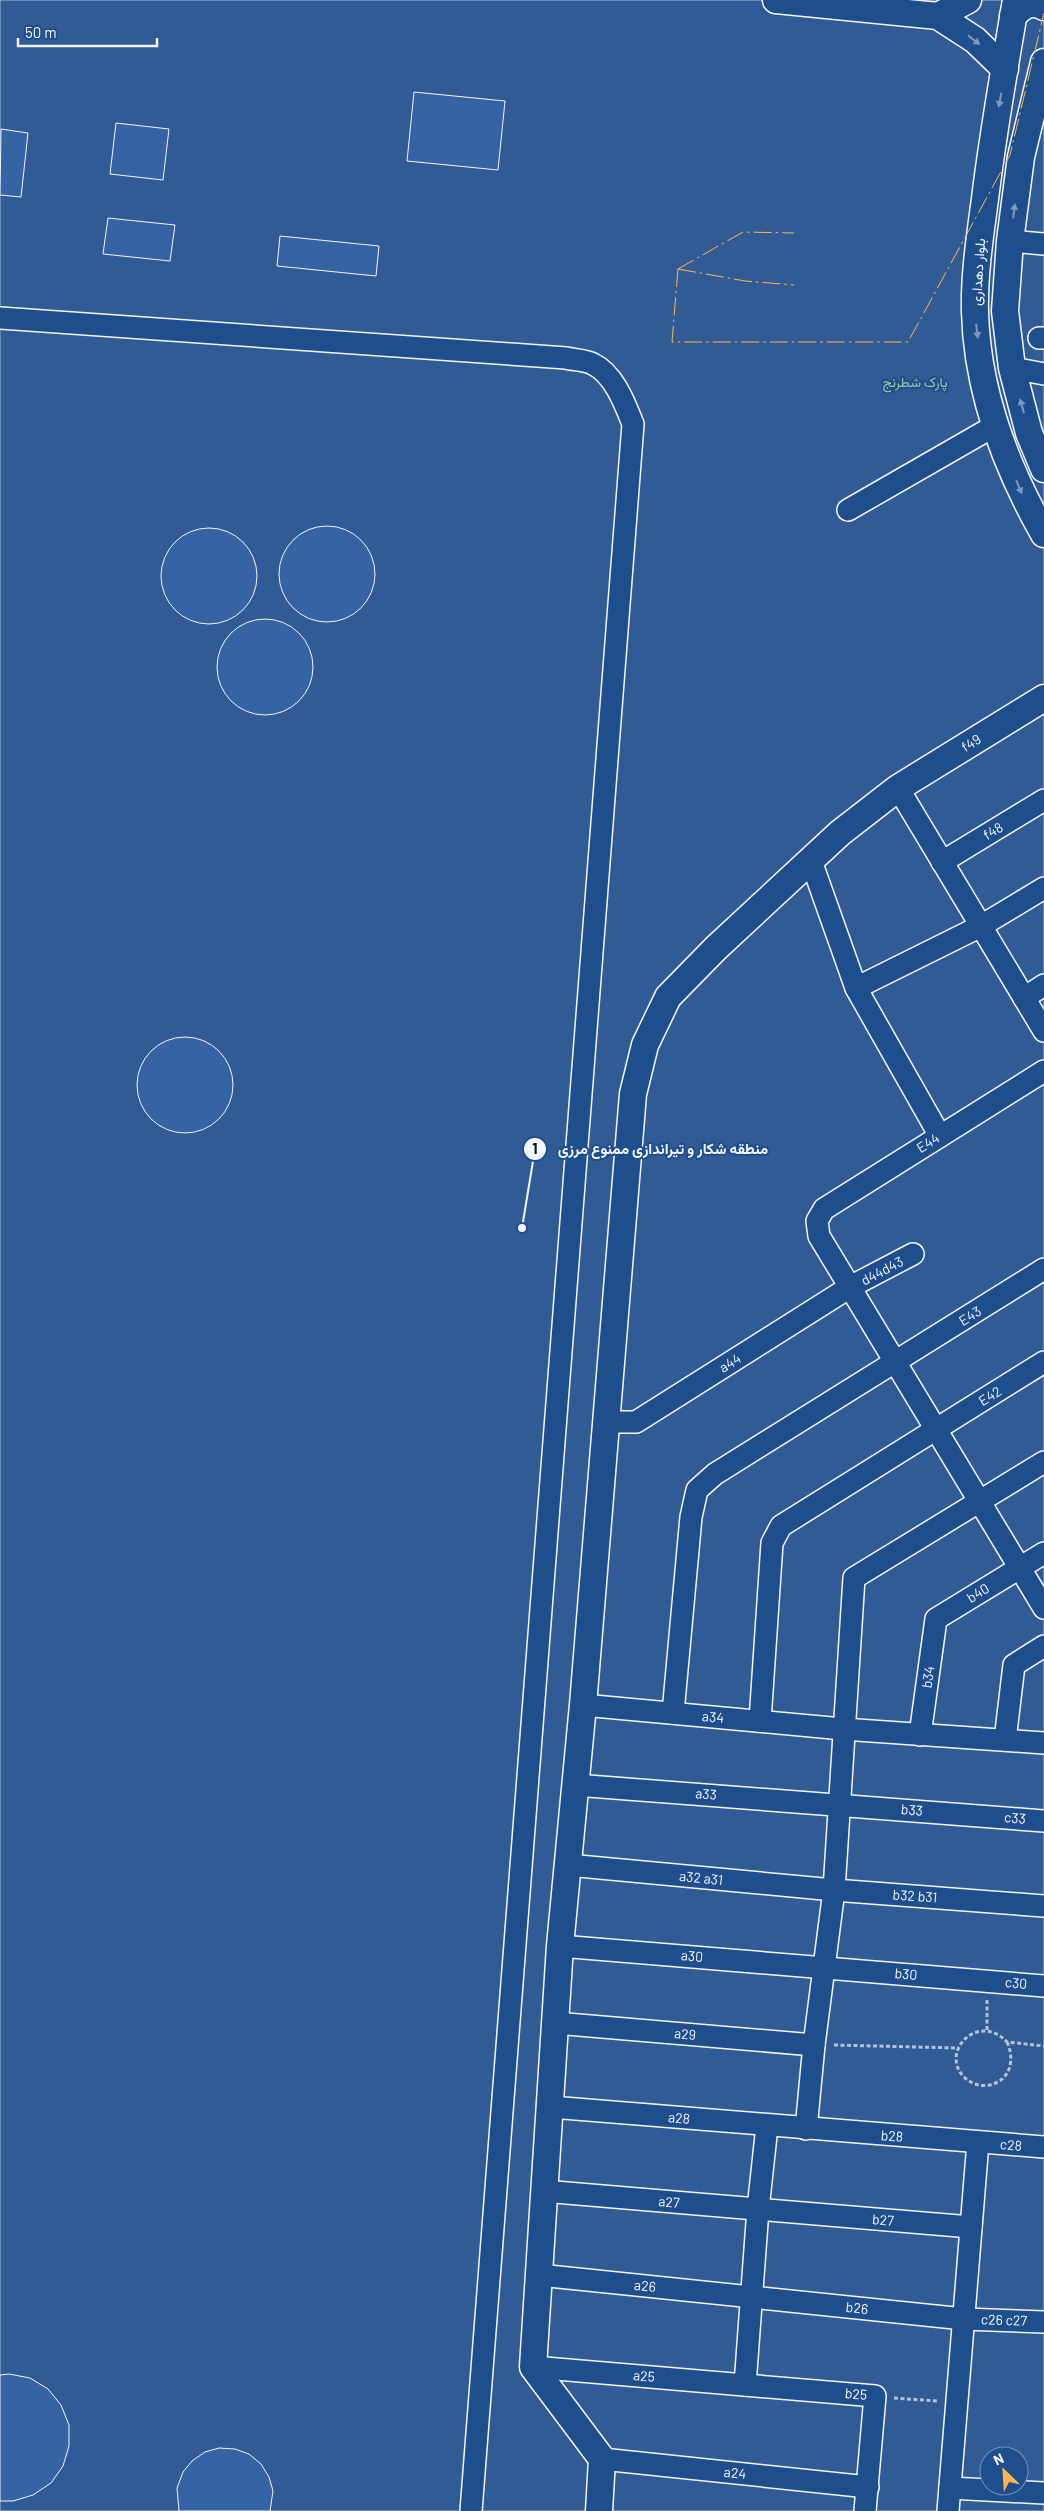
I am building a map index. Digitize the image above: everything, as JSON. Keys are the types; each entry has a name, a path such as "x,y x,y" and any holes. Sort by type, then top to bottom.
{"main road":[{"path":"776,0 938,16 975,40 1005,69"},
{"path":"938,16 968,0"},
{"path":"1014,8 1029,3 1038,3 1044,7"},
{"name":"بلوار دهداری","path":"1014,8 981,229 975,312 982,374 1000,442 1023,498 1044,534"},
{"path":"1044,62 1040,94 1021,157 1010,241 1005,311 1012,368 1036,433 1044,469"},
{"name":"f49","path":"533,2367 560,1946 583,1705 633,1094 645,1045 668,997 716,948 840,833 898,788 1044,698"},
{"path":"533,2367 602,2459 599,2511"}],"street":[{"path":"1010,241 1044,244"},
{"path":"0,318 566,358 594,364 611,381 625,402 633,424 470,2511"},
{"path":"1012,368 1044,374"},
{"path":"848,510 996,425"},
{"path":"898,788 1044,1031"},
{"name":"f48","path":"942,862 1044,800"},
{"path":"811,861 856,988 940,1136"},
{"path":"856,988 981,926 1044,888"},
{"path":"1024,998 1044,985"},
{"name":"E44","path":"850,1287 819,1236 817,1221 824,1209 1044,1070"},
{"name":"d44d43","path":"850,1287 913,1254"},
{"name":"E43","path":"673,1713 691,1517 698,1490 715,1474 896,1363 1044,1269"},
{"path":"850,1287 1044,1608"},
{"name":"a44","path":"606,1422 636,1422 850,1287"},
{"name":"E42","path":"760,1721 772,1543 781,1526 1044,1362"},
{"path":"806,2129 814,2045 834,1890 838,1804 854,1578 1044,1462"},
{"name":"b40","path":"936,1619 1044,1552"},
{"name":"b34","path":"920,1734 936,1619"},
{"path":"1006,1740 1014,1665 1044,1646"},
{"name":"a34","path":"583,1705 843,1729"},
{"path":"843,1729 1044,1743"},
{"name":"a33","path":"575,1785 838,1804"},
{"name":"b33","path":"838,1804 985,1816"},
{"name":"c33","path":"985,1816 1044,1821"},
{"name":"a32 a31","path":"568,1865 834,1890"},
{"name":"b32 b31","path":"834,1890 1044,1906"},
{"name":"a30","path":"560,1946 825,1967"},
{"name":"b30","path":"825,1967 988,1981"},
{"name":"c30","path":"988,1981 1044,1986"},
{"name":"a29","path":"555,2024 814,2045"},
{"name":"a28","path":"551,2107 806,2129"},
{"path":"750,2385 751,2296 767,2126"},
{"name":"b28","path":"806,2129 978,2142"},
{"path":"948,2511 978,2142"},
{"name":"c28","path":"978,2142 1044,2147"},
{"name":"a27","path":"543,2191 795,2212"},
{"name":"b27","path":"795,2212 971,2227"},
{"name":"a26","path":"539,2275 751,2296"},
{"name":"b26","path":"751,2296 964,2319"},
{"name":"c26 c27","path":"964,2319 1044,2322"},
{"name":"a25","path":"533,2367 750,2385"},
{"name":"b25","path":"750,2385 876,2396"},
{"path":"865,2511 876,2396"},
{"name":"a24","path":"602,2459 868,2487"},
{"path":"950,2488 1044,2493"}],"path":[{"path":"986,2031 988,1981"},
{"path":"986,2031 1001,2036 1007,2042 1011,2051 1009,2070 996,2083 987,2086 978,2085 962,2075 958,2067 958,2048 973,2033 986,2031"},
{"path":"1007,2042 1044,2046"},
{"path":"814,2045 958,2048"},
{"name":"b25","path":"876,2396 957,2402"}],"shaded area":[{"path":"0,0 1044,0 1044,2511 0,2511"}],"building":[{"path":"414,92 505,101 498,170 407,161"},
{"path":"116,123 169,129 163,180 110,174"},
{"path":"1,129 28,133 21,197 0,195"},
{"path":"108,218 175,225 170,261 103,254"},
{"path":"280,236 379,246 376,276 277,266"},
{"path":"327,526 345,530 361,540 371,556 375,574 371,592 361,608 345,618 327,622 309,618 293,608 283,592 279,574 283,556 293,540 309,530"},
{"path":"209,528 227,532 243,542 253,558 257,576 253,594 243,610 227,620 209,624 191,620 175,610 165,594 161,576 165,558 175,542 191,532"},
{"path":"265,619 283,623 299,633 309,649 313,667 309,685 299,701 283,711 265,715 247,711 231,701 221,685 217,667 221,649 231,633 247,623"},
{"path":"185,1037 203,1041 219,1051 229,1067 233,1085 229,1103 219,1119 203,1129 185,1133 167,1129 151,1119 141,1103 137,1085 141,1067 151,1051 167,1041"},
{"path":"9,2374 30,2378 48,2389 61,2405 69,2425 69,2446 63,2466 51,2483 33,2495 13,2501 0,2501 0,2375"},
{"path":"219,2448 235,2449 249,2454 261,2464 269,2477 273,2491 270,2511 179,2511 177,2488 183,2472 192,2461 205,2452"}],"power":[{"path":"678,269 672,342 908,342 1010,155 1044,13"},
{"path":"678,269 743,232 794,233"},
{"path":"678,269 745,281 794,285"}],"place":[{"name":"منطقه شکار و تیراندازی ممنوع مرزی","path":"522,1228"}],"park label":[{"name":"پارک شطرنج","path":"915,382"}]}
